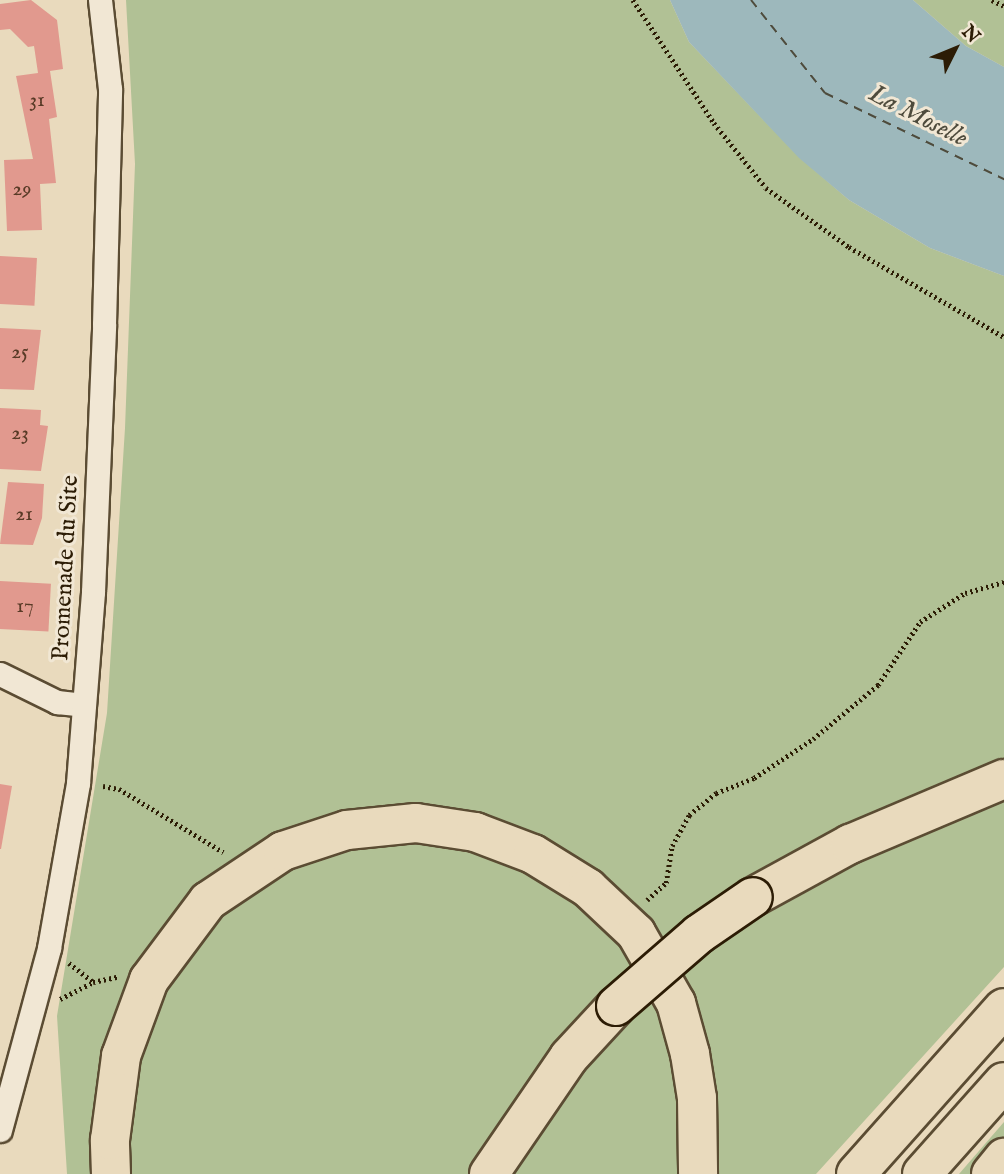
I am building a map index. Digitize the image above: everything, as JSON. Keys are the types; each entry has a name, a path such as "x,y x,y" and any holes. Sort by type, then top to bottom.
{"highway":[{"path":"489,1174 569,1057 616,1006 699,934 753,897 850,844 1004,779"},
{"path":"111,1174 110,1140 121,1056 149,980 208,901 282,851 347,830 416,823 475,832 533,854 588,888 636,933 676,1003 690,1054 697,1098 698,1174"},
{"path":"856,1174 1004,1008"},
{"path":"922,1174 1004,1082"},
{"path":"991,1174 1004,1158"}],"street":[{"name":"Promenade du Site","path":"0,1130 36,1002 78,783 100,418 109,130 110,89 100,0"},
{"path":"0,674 57,702 84,705"}],"path":[{"path":"633,0 714,123 766,188 849,247 1004,337"},
{"path":"992,0 1004,6"},
{"path":"639,907 666,883 672,846 689,815 716,793 754,778 813,739 878,685 920,622 965,593 1004,582"},
{"path":"78,783 119,789 218,851 234,855 226,860"},
{"path":"36,1002 56,1001 93,982 120,977 128,967"}],"green space":[{"path":"126,0 670,0 689,42 799,157 849,200 930,248 1004,276 1004,967 816,1174 67,1174 57,1016 107,713 125,428 135,164"},
{"path":"913,0 1004,0 1004,67 966,46"},
{"path":"1004,1122 1004,1141 977,1174 959,1174"}],"water":[{"name":"La Moselle","path":"670,0 913,0 966,46 1004,67 1004,276 930,248 849,200 799,158 689,42"}],"building":[{"path":"31,0 57,20 63,69 50,71 57,117 49,119 56,183 40,184 42,230 7,231 4,160 33,159 16,76 38,73 34,46 28,47 10,29 0,30 0,4"},
{"path":"0,256 37,258 34,306 0,304"},
{"path":"0,328 41,330 34,390 0,389"},
{"path":"0,408 41,410 40,425 48,426 41,471 0,469"},
{"path":"8,482 44,484 42,518 33,545 0,544"},
{"path":"0,581 51,584 48,632 0,629"},
{"path":"0,784 12,786 1,849 0,849"}],"ferry route":[{"path":"751,0 825,93 1004,179"}]}
